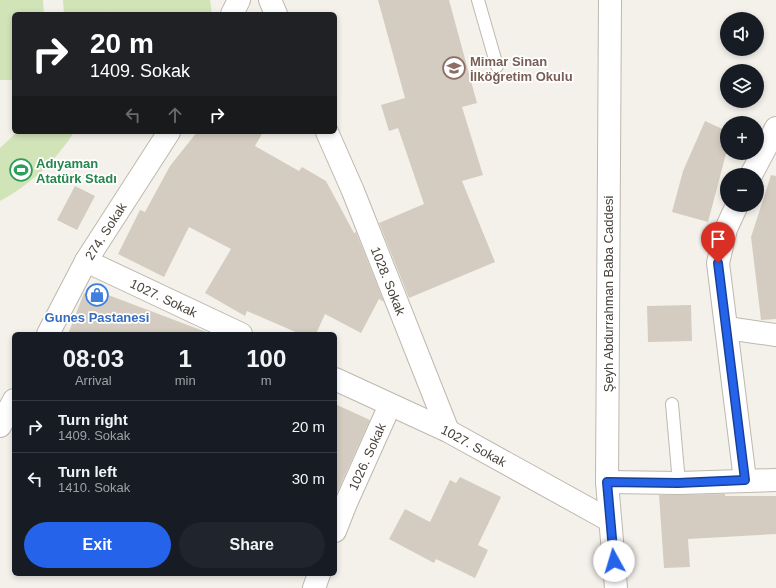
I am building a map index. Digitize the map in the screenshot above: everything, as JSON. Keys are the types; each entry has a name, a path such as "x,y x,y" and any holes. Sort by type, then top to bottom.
{"street":[{"path":"233,12 239,0"},
{"path":"270,0 275,12"},
{"name":"Şeyh Abdurrahman Baba Caddesi","path":"610,0 607,482 609,520 616,588"},
{"path":"755,168 776,128"},
{"name":"274. Sokak","path":"49,332 86,261 168,134"},
{"name":"1028. Sokak","path":"328,134 353,191 448,431"},
{"path":"734,212 726,229 718,263 745,480"},
{"name":"1027. Sokak","path":"86,261 237,332"},
{"path":"727,328 776,335"},
{"name":"1027. Sokak","path":"337,380 448,431 609,520"},
{"path":"0,426 12,404"},
{"name":"1026. Sokak","path":"337,526 390,405"},
{"path":"607,482 678,483 776,480"},
{"path":"314,588 318,576"}],"lane":[{"path":"478,0 498,66"},
{"path":"672,404 678,483"}],"green space":[{"path":"0,0 43,0 44,12 12,12 12,80 0,80"},
{"path":"63,0 210,0 212,12 109,11 64,12"},
{"name":"Adıyaman Atatürk Stadı","path":"15,134 73,134 59,153 42,171 22,188 0,201 0,148"}],"building":[{"path":"378,0 449,0 477,103 462,107 483,175 462,181 495,262 409,298 379,223 424,204 398,128 389,131 381,105 405,98"},
{"path":"705,121 720,128 720,160 724,160 722,168 720,168 720,177 708,222 672,212 683,171"},
{"path":"195,134 262,134 255,146 299,171 302,167 326,181 354,233 356,232 384,302 379,299 361,333 325,314 317,332 295,332 247,311 245,316 205,293 231,249 189,227 164,277 118,254 140,210 145,212 170,166"},
{"path":"771,175 776,176 776,319 761,320 751,237 759,212 764,212 764,197"},
{"path":"75,186 95,196 77,230 57,220"},
{"path":"84,293 101,300 103,293 206,332 69,332"},
{"path":"691,305 692,341 648,342 647,306"},
{"path":"337,405 370,420 337,493"},
{"path":"460,477 501,497 478,545 488,550 475,578 436,559 434,563 389,539 405,509 430,522 450,480 456,483"},
{"path":"725,494 725,496 776,496 776,534 688,539 690,567 664,568 659,495"}],"place":[{"name":"Mimar Sinan İlköğretim Okulu","path":"454,68"},
{"name":"Adıyaman Atatürk Stadı","path":"21,170"},
{"name":"Gunes Pastanesi","path":"97,295"}],"route":[{"path":"614,561 609,520 607,482 678,483 745,480 718,263"}]}
